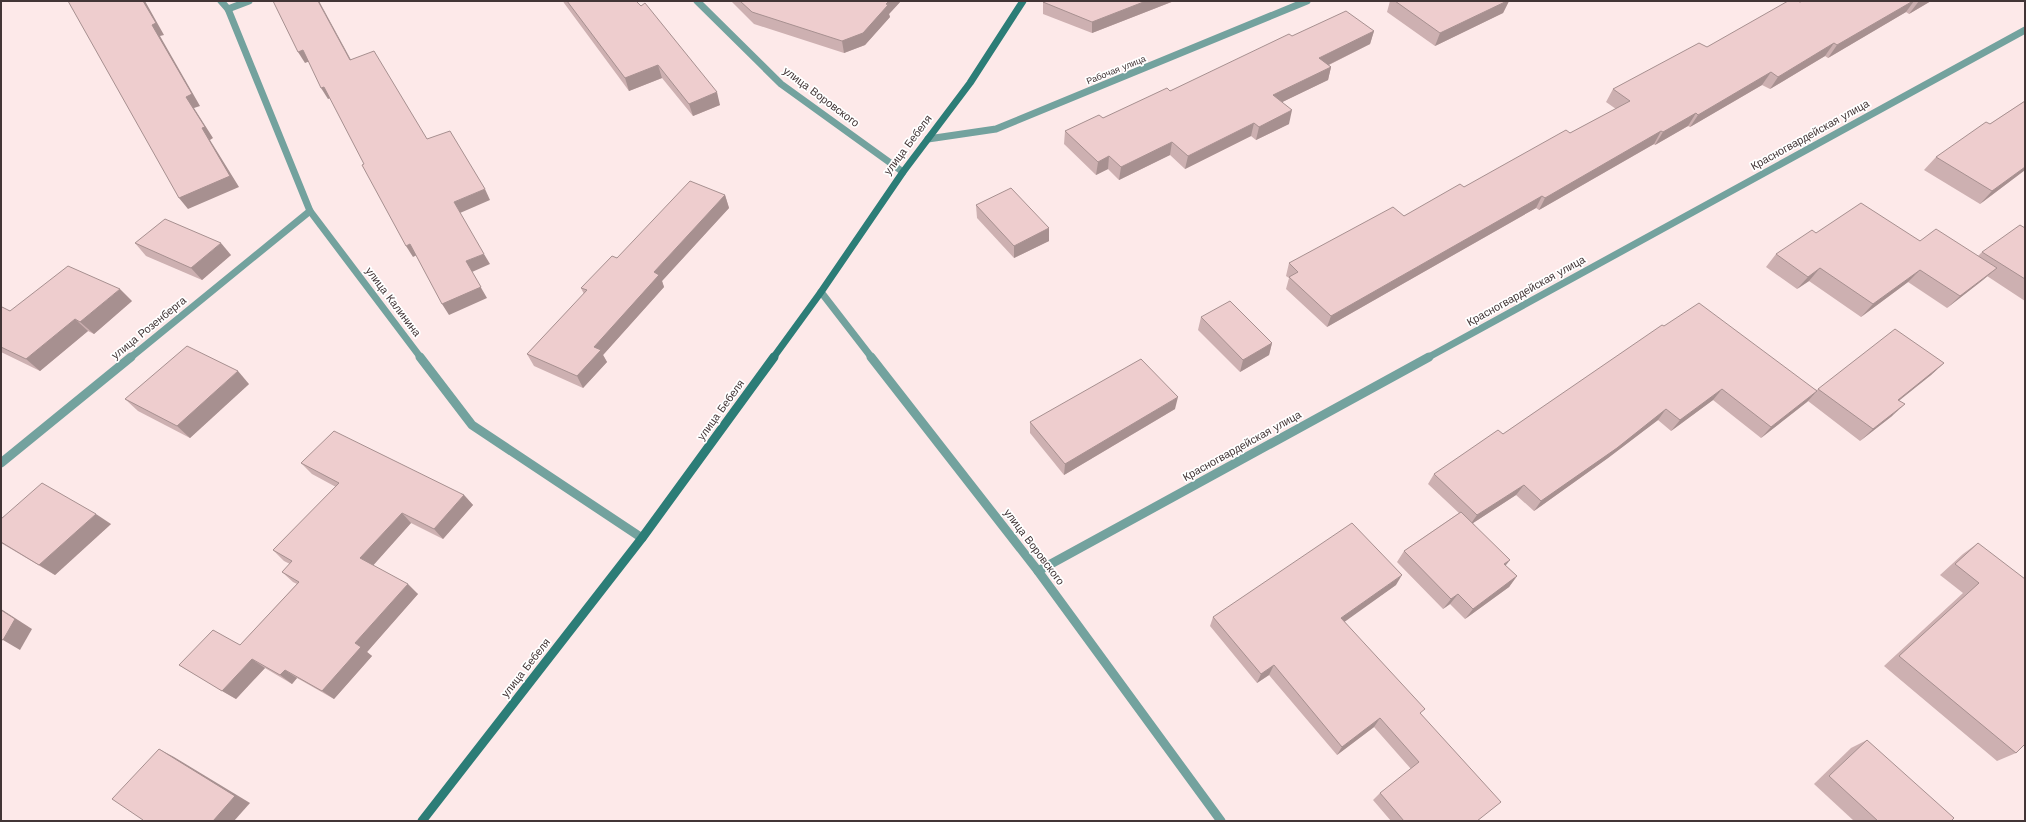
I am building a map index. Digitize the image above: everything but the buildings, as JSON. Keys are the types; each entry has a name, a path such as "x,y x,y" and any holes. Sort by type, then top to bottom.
{"street":[{"name":"улица Калинина","path":"222,1 228,9 310,211 472,425 642,538"},
{"path":"228,9 250,1"},
{"name":"улица Воровского","path":"697,1 781,84 903,172"},
{"name":"улица Бебеля","path":"422,821 642,538 821,292 903,172 970,82 1023,1"},
{"name":"Рабочая улица","path":"928,139 996,129 1307,1"},
{"name":"Красногвардейская улица","path":"1038,571 2025,30"},
{"name":"улица Розенберга","path":"1,463 310,211"},
{"name":"улица Воровского","path":"821,292 1038,571 1221,821"}]}
